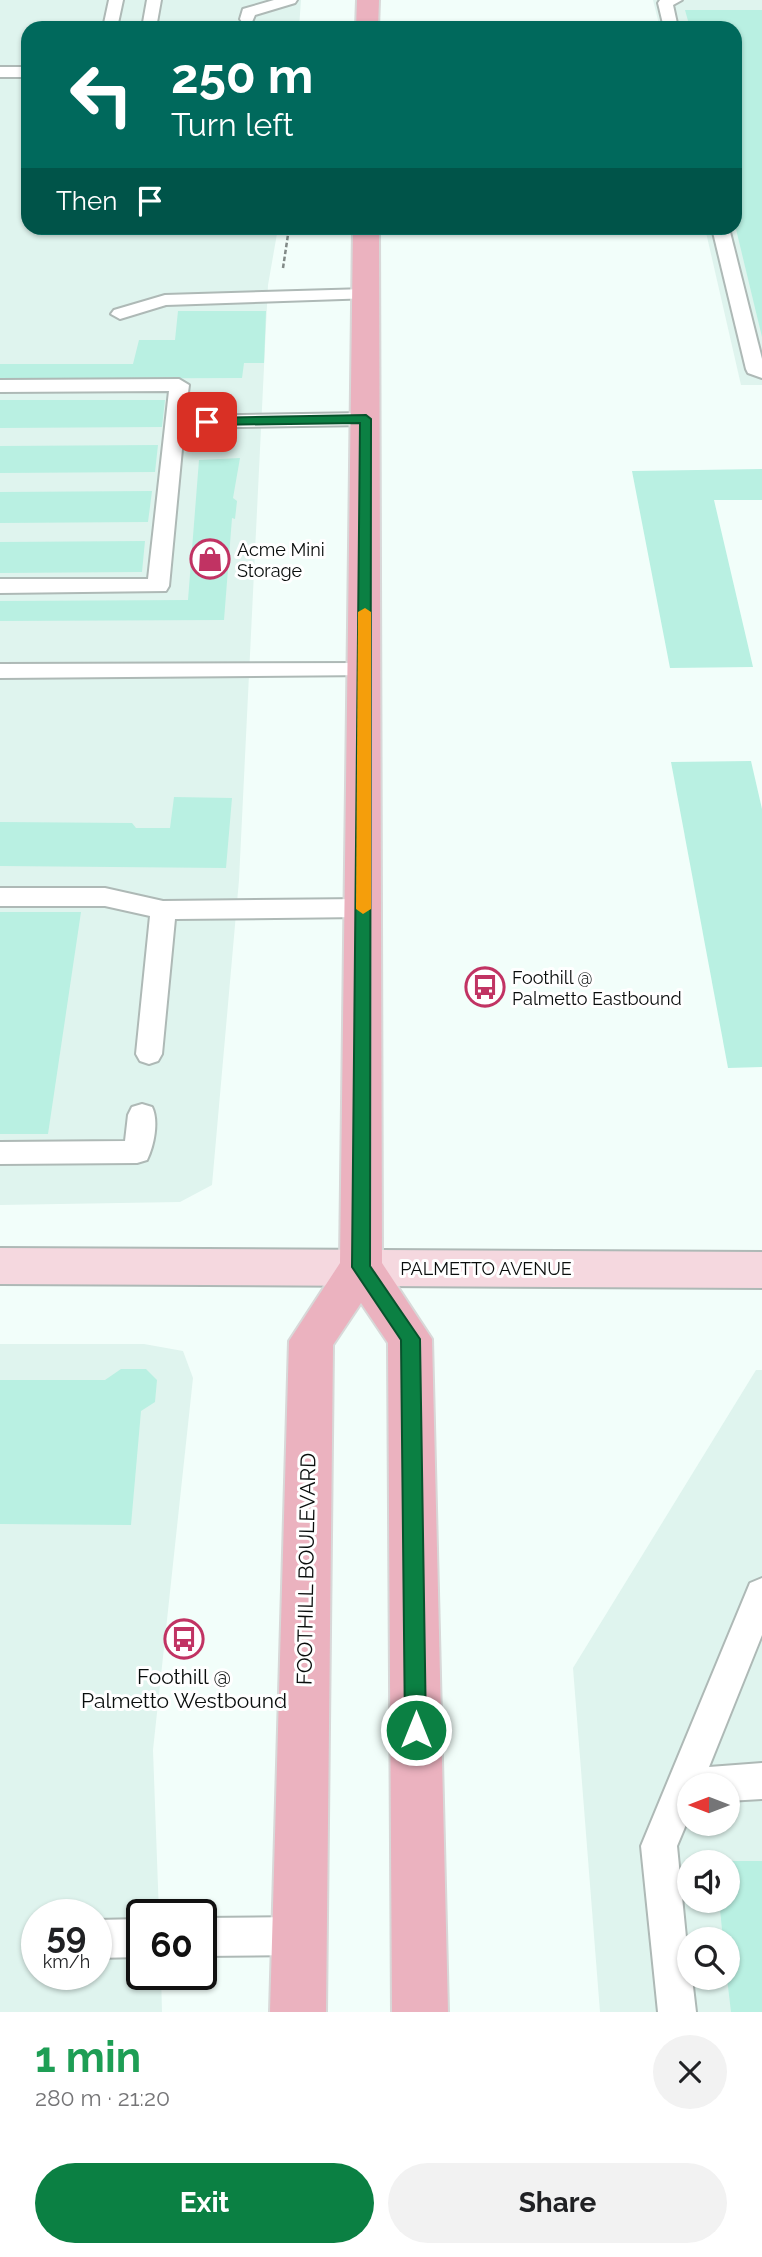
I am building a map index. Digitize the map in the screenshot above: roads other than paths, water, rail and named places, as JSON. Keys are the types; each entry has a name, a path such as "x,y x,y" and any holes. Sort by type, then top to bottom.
{"main road":[{"path":"367,21 368,0"},
{"path":"366,235 361,1267 410,1339 419,2012"},
{"name":"FOOTHILL BOULEVARD","path":"298,2012 311,1341 361,1267"}],"street":[{"name":"PALMETTO AVENUE","path":"0,1266 762,1269"}],"lane":[{"path":"112,21 116,0"},
{"path":"150,21 154,0"},
{"path":"247,19 248,12 269,12 291,0 291,19"},
{"path":"670,21 666,3 675,0"},
{"path":"0,72 21,72"},
{"path":"722,235 755,369 762,372"},
{"path":"120,314 165,300 366,294"},
{"path":"0,386 179,385 158,586 0,586"},
{"path":"175,422 366,419"},
{"path":"0,671 365,670"},
{"path":"0,897 105,897 163,910 363,908"},
{"path":"149,1054 163,910"},
{"path":"0,1153 137,1152 142,1115"},
{"path":"695,1773 762,1594"},
{"path":"740,1782 762,1781"},
{"path":"677,1811 659,1846 677,2012"},
{"path":"217,1937 299,1936"}],"place":[{"name":"Acme Mini Storage","path":"210,559"},
{"name":"Foothill @ Palmetto Eastbound","path":"485,987"},
{"name":"Foothill @ Palmetto Westbound","path":"184,1639"}]}
